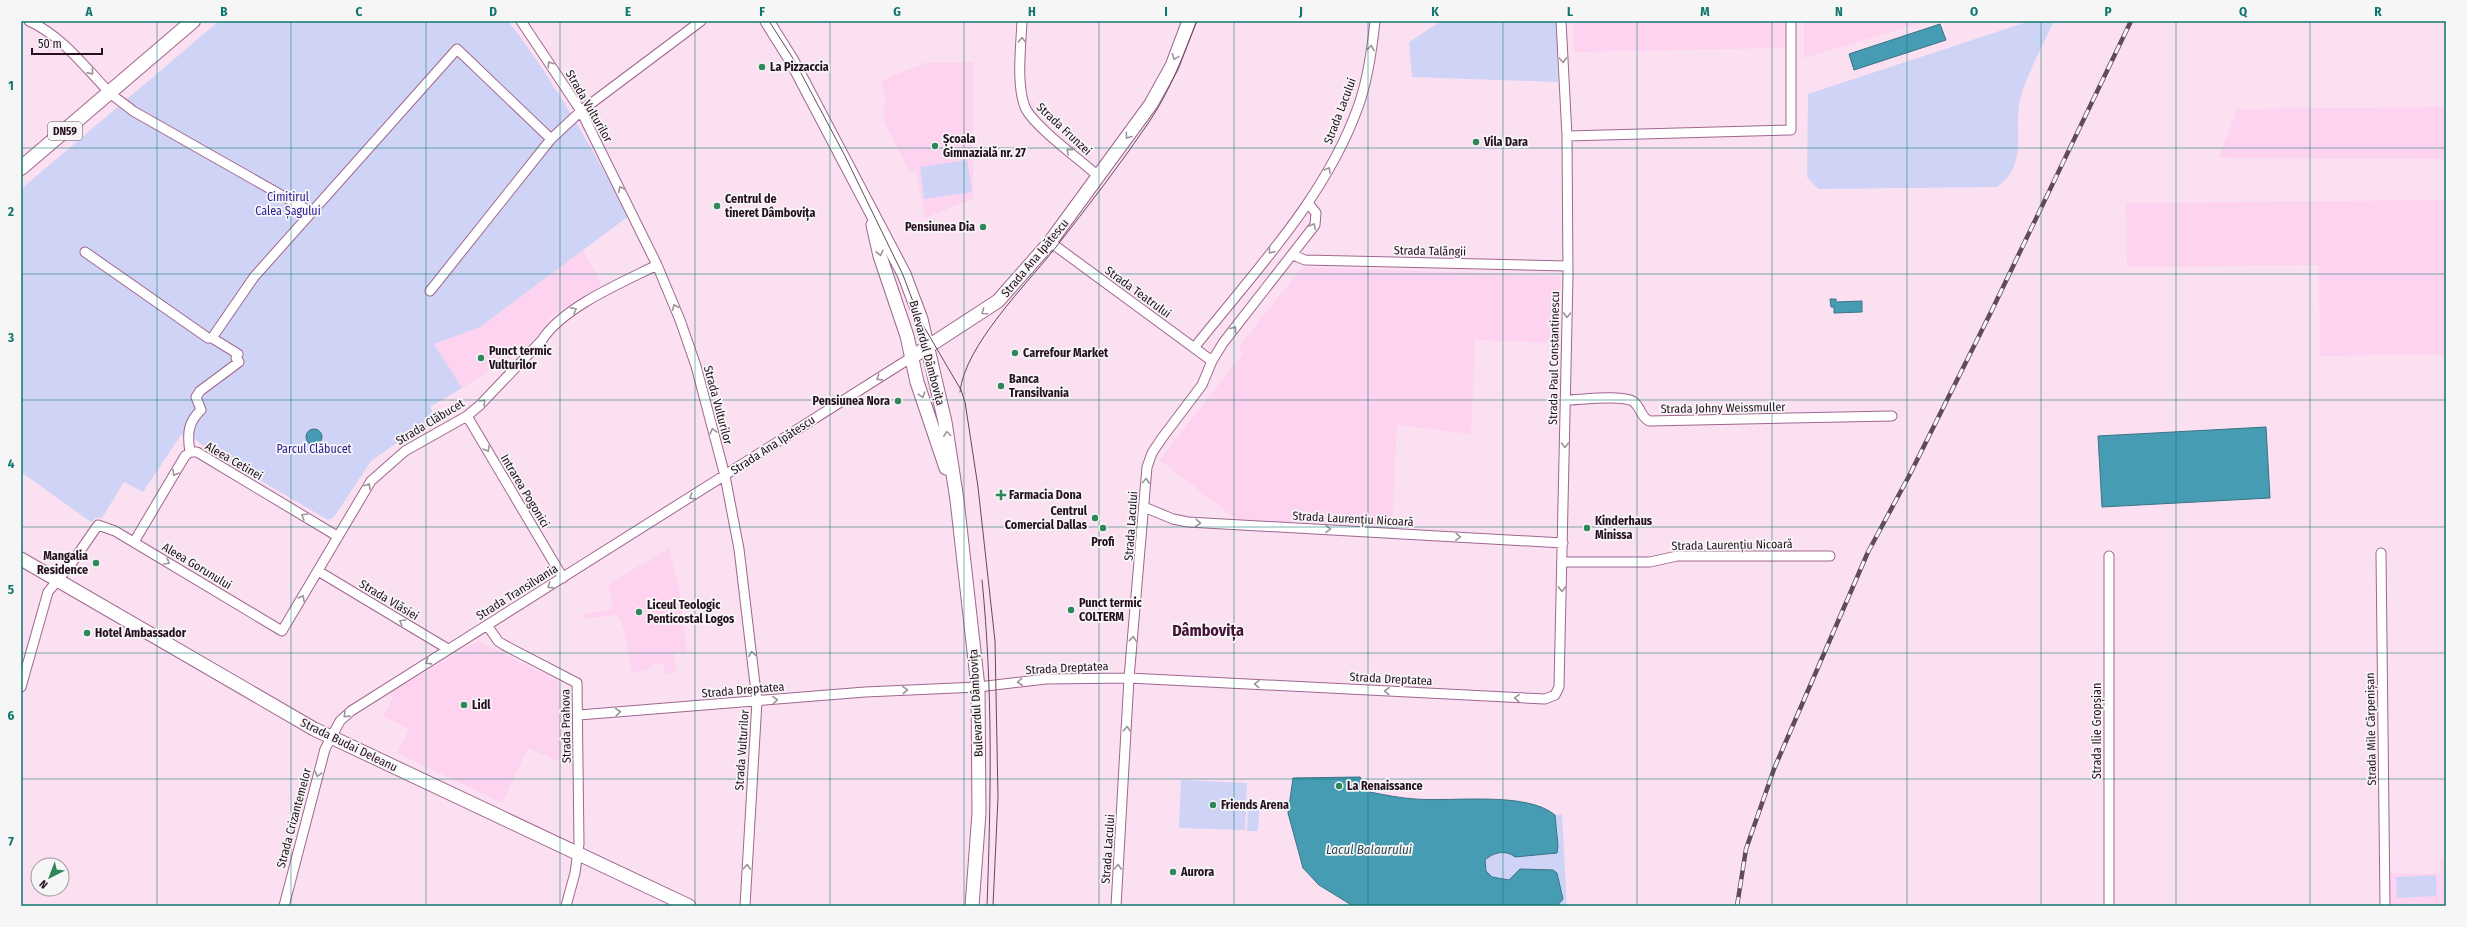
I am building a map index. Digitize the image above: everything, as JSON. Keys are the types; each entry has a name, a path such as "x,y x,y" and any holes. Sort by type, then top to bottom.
{"main road":[{"name":"DN59","path":"21,168 193,21"},
{"name":"Bulevardul Dâmbovița","path":"766,21 792,61 871,215 904,274 921,319 945,422 957,500 978,687 979,813 972,906"},
{"name":"Strada Ana Ipătescu","path":"912,357 998,301 1050,242 1099,177 1155,97 1172,66 1189,21"},
{"name":"Bulevardul Dâmbovița","path":"871,215 880,256 912,357 917,382 957,500"},
{"name":"Strada Budai Deleanu","path":"21,559 330,737 689,906"}],"street":[{"path":"29,21 44,28 78,58 110,93 133,110 311,212"},
{"name":"Strada Vulturilor","path":"521,21 581,111 657,265 680,320 696,366 725,476 739,549 757,701 745,906"},
{"path":"430,291 551,139 581,111 701,21"},
{"name":"Strada Frunzei","path":"1022,21 1022,97 1026,109 1040,125 1099,177"},
{"name":"Strada Lacului","path":"1194,348 1308,203 1337,154 1358,107 1368,72 1375,21"},
{"name":"Strada Paul Constantinescu","path":"1555,695 1559,687 1568,276 1567,136 1560,21"},
{"path":"1567,136 1791,130 1791,21"},
{"path":"212,338 254,277 457,49 551,139"},
{"name":"Strada Lacului","path":"1116,906 1129,678 1146,474 1152,453 1202,385 1212,361 1315,225 1317,218 1316,213 1308,203"},
{"name":"Strada Teatrului","path":"1050,242 1212,361"},
{"path":"85,252 208,338 212,338 238,354 236,358 239,362 200,391 196,397 201,410 192,419 187,437 190,452"},
{"name":"Strada Talăngii","path":"1293,255 1305,260 1568,266"},
{"name":"Strada Clăbucet","path":"282,631 371,481 394,460 416,443 467,416 480,405 542,340 548,330 566,314 657,265"},
{"name":"Strada Ana Ipătescu","path":"725,476 912,357"},
{"name":"Strada Johny Weissmuller","path":"1565,400 1628,399 1636,404 1642,416 1649,421 1892,416"},
{"name":"Intrarea Pogonici","path":"467,416 563,578"},
{"name":"Aleea Cetinei","path":"134,542 185,456 190,452 197,452 337,536"},
{"name":"Strada Transilvania","path":"330,737 340,721 351,710 725,476"},
{"name":"Strada Laurențiu Nicoară","path":"1144,507 1188,522 1563,543"},
{"name":"Aleea Gorunului","path":"58,580 98,525 115,531 282,631"},
{"name":"Strada Mile Cărpenișan","path":"2381,553 2385,906"},
{"name":"Strada Laurențiu Nicoară","path":"1562,562 1650,562 1677,556 1830,556"},
{"name":"Strada Ilie Gropșian","path":"2109,556 2109,906"},
{"name":"Strada Vlăsiei","path":"318,571 448,649"},
{"path":"21,687 47,596 58,580"},
{"name":"Strada Prahova","path":"487,625 494,636 504,645 577,683 579,715 578,854 566,906"},
{"name":"Strada Dreptatea","path":"579,715 757,701 978,687 1046,679 1129,678 1545,699 1555,695"},
{"name":"Strada Crizantemelor","path":"284,906 325,749 330,737"}],"shaded area":[{"path":"1573,21 1785,21 1785,48 1574,52"},
{"path":"1804,21 1927,21 1804,58"},
{"name":"Școala Gimnazială nr. 27","path":"973,62 973,199 925,218 916,170 910,172 884,122 885,94 881,81 924,63"},
{"path":"2446,107 2446,159 2219,158 2237,109"},
{"path":"2446,200 2446,354 2320,356 2319,265 2127,267 2126,203"},
{"path":"582,249 602,285 552,316 526,348 462,388 434,344 480,327"},
{"path":"1302,267 1560,276 1559,343 1475,340 1471,434 1397,425 1392,527 1238,521 1160,460 1243,353 1238,348"},
{"name":"Liceul Teologic Penticostal Logos","path":"669,548 679,588 687,652 674,653 676,673 665,674 664,664 653,664 653,668 632,673 625,633 618,615 583,619 582,614 611,610 613,607 609,584"},
{"path":"478,641 558,681 561,695 567,765 528,748 502,803 397,753 409,729 383,716 393,697 388,694"},
{"path":"2440,859 2446,859 2446,906 2389,906 2388,873 2440,874"}],"green space":[{"name":"Cimitirul Calea Șagului","path":"219,21 508,21 542,67 557,91 629,216 480,327 434,344 462,388 430,407 435,416 371,461 334,517 328,520 210,451 195,439 181,435 143,492 124,482 102,518 96,518 91,522 21,472 21,189"},
{"path":"1443,21 1556,21 1558,82 1412,77 1409,42"},
{"path":"2030,21 2054,21 2022,91 2018,112 2018,146 2013,168 2007,178 1997,187 1818,189 1807,177 1808,94"},
{"path":"967,160 972,192 924,199 920,167"},
{"name":"Friends Arena","path":"1181,780 1247,783 1245,830 1179,828"},
{"path":"1248,804 1260,804 1258,831 1247,831"},
{"path":"1562,814 1567,906 1557,906 1563,898 1520,869 1510,880 1492,877 1486,871 1484,860 1497,853 1557,853 1558,846 1555,815"},
{"path":"2436,875 2437,896 2397,898 2396,877"}],"water":[{"path":"1940,24 1946,40 1854,70 1849,54"},
{"path":"1830,299 1836,299 1836,302 1862,301 1862,312 1834,313 1834,307 1831,307"},
{"path":"2266,427 2270,498 2102,507 2098,436"},
{"path":"314,429 321,434 322,437 317,444 314,445 307,440 306,437 311,430"},
{"name":"Lacul Balaurului","path":"1360,777 1370,792 1398,797 1431,800 1508,800 1526,803 1542,808 1555,815 1558,846 1557,853 1515,857 1507,853 1495,854 1485,860 1486,871 1492,877 1509,880 1520,869 1553,870 1557,873 1563,899 1557,906 1353,906 1319,885 1303,868 1288,813 1293,778"}],"tram line":[{"path":"769,21 794,60 844,154 903,275 920,320 961,390 965,402 978,487 995,641 998,797 993,906"},
{"path":"960,392 964,374 985,335 1080,216 1115,170 1157,110 1170,86 1197,21"},
{"path":"982,580 986,621 990,743 987,906"}],"railway":[{"path":"1737,906 1746,849 1774,769 1868,552 1909,476 1992,310 2131,21"}],"place":[{"name":"La Pizzaccia","path":"762,67"},
{"name":"Vila Dara","path":"1476,142"},
{"name":"Școala Gimnazială nr. 27","path":"935,146"},
{"name":"Centrul de tineret Dâmbovița","path":"717,206"},
{"name":"Pensiunea Dia","path":"983,227"},
{"name":"Carrefour Market","path":"1015,353"},
{"name":"Punct termic Vulturilor","path":"481,358"},
{"name":"Banca Transilvania","path":"1001,386"},
{"name":"Pensiunea Nora","path":"898,401"},
{"name":"Farmacia Dona","path":"1001,495"},
{"name":"Centrul Comercial Dallas","path":"1095,518"},
{"name":"Profi","path":"1103,528"},
{"name":"Kinderhaus Minissa","path":"1587,528"},
{"name":"Mangalia Residence","path":"96,563"},
{"name":"Punct termic COLTERM","path":"1071,610"},
{"name":"Liceul Teologic Penticostal Logos","path":"639,612"},
{"name":"Hotel Ambassador","path":"87,633"},
{"name":"Lidl","path":"464,705"},
{"name":"La Renaissance","path":"1339,786"},
{"name":"Friends Arena","path":"1213,805"},
{"name":"Aurora","path":"1173,872"}],"district":[{"name":"Dâmbovița","path":"1208,630"}],"park label":[{"name":"Parcul Clăbucet","path":"314,449"}]}
